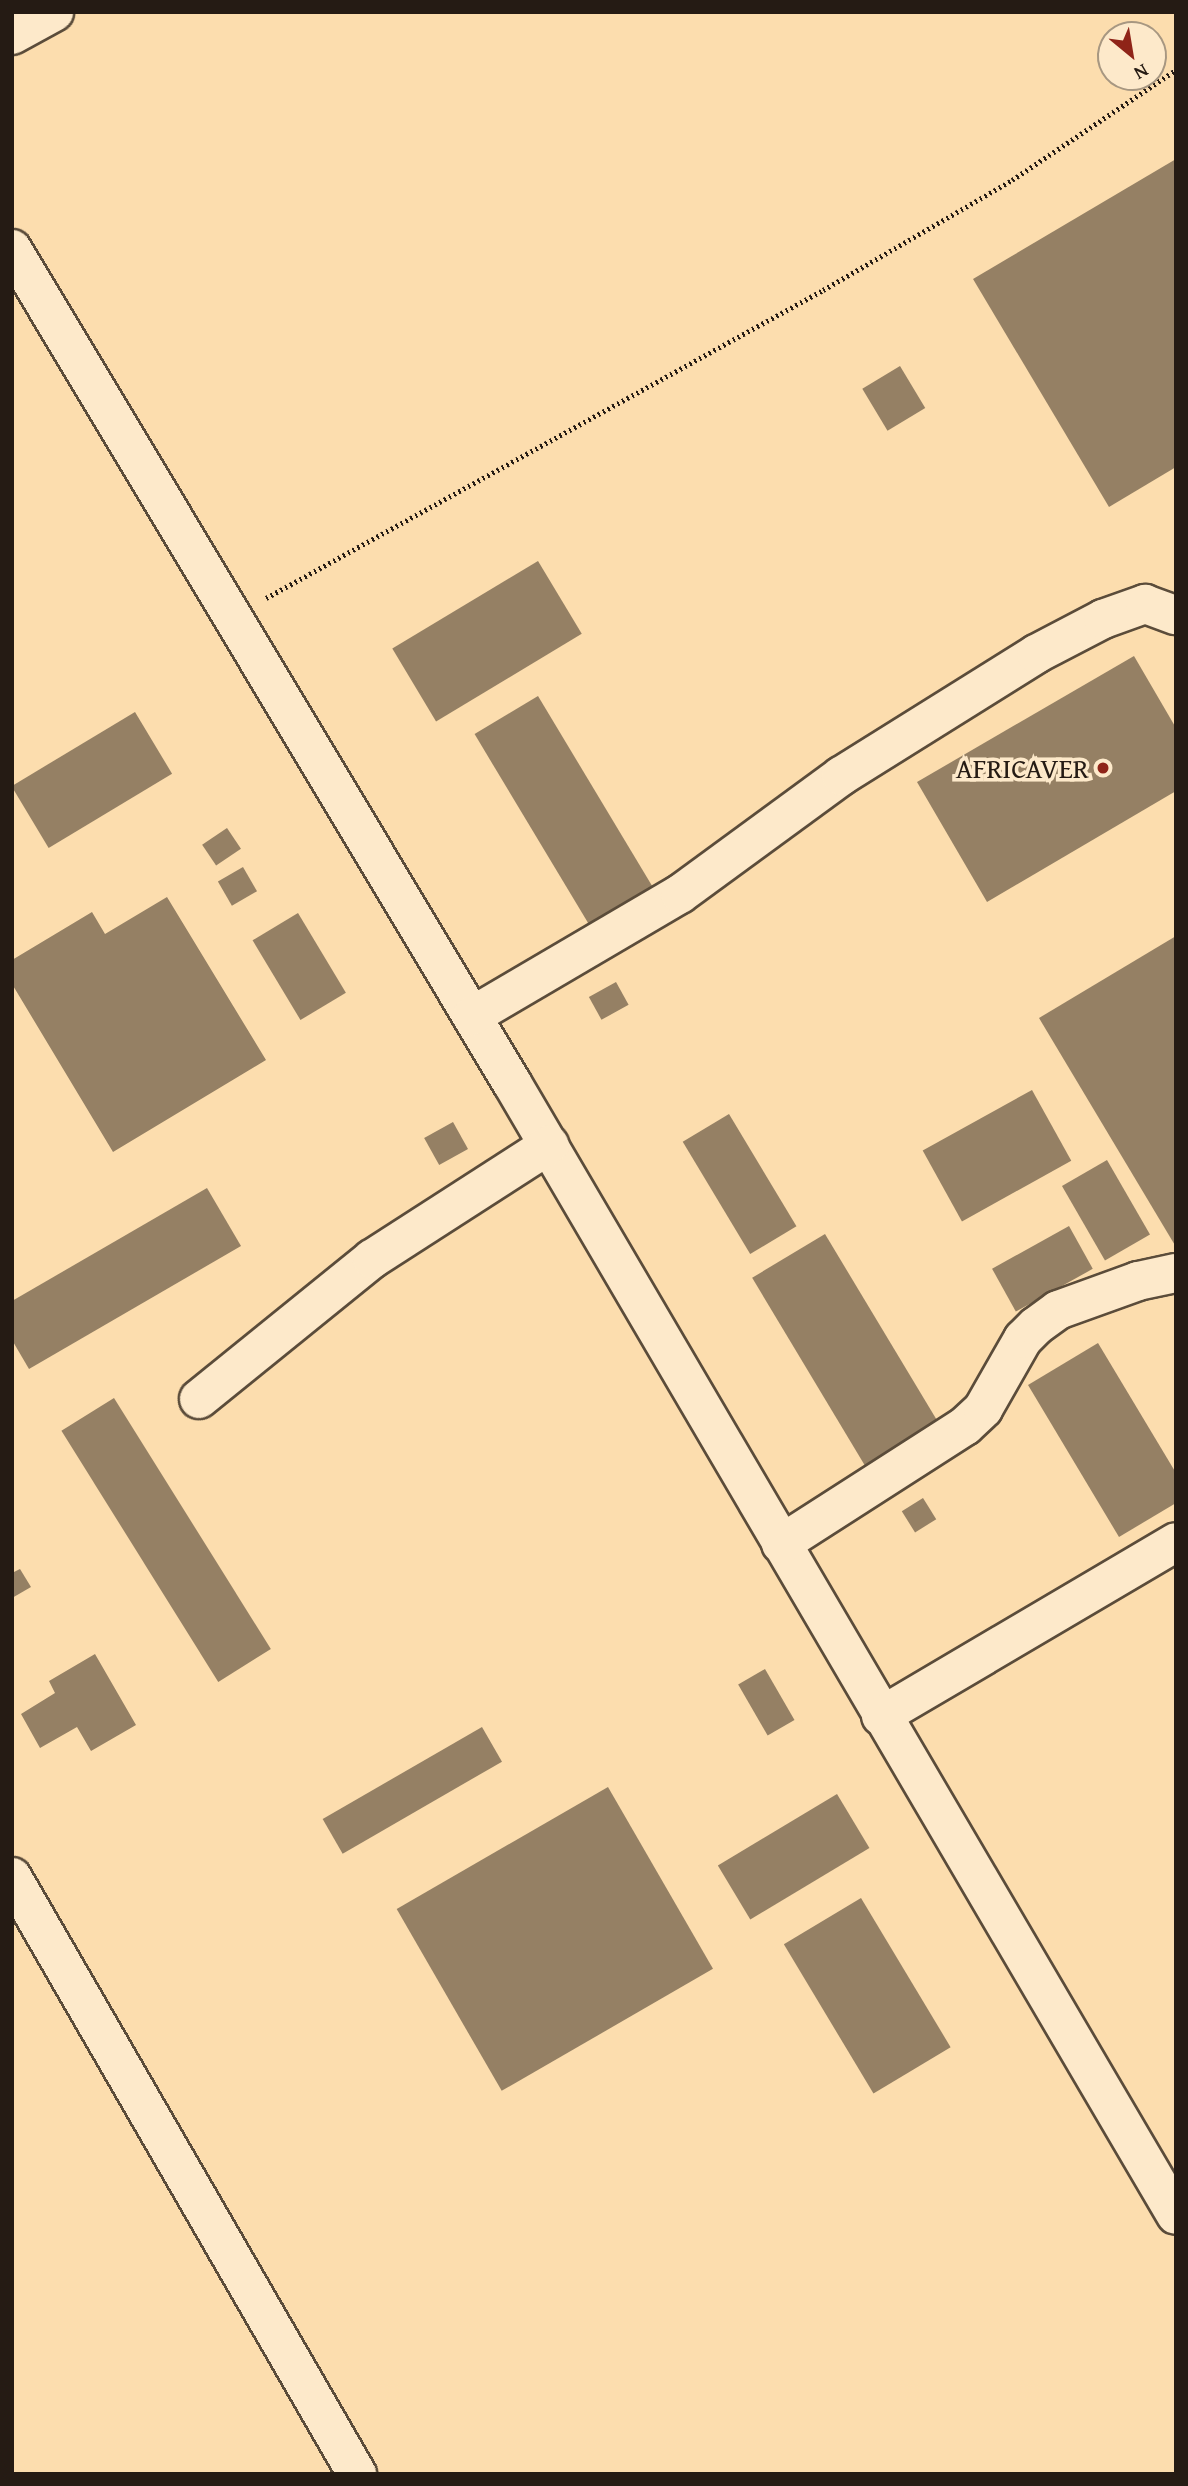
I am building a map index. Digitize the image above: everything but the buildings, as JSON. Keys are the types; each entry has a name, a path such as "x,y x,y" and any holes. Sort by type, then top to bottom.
{"street":[{"path":"12,36 54,12"},
{"path":"12,249 549,1145 1176,2216"},
{"path":"472,1016 680,894 841,776 1036,654 1103,619 1145,604 1176,615"},
{"path":"199,1399 372,1259 549,1145"},
{"path":"781,1544 965,1426 983,1409 1023,1339 1058,1310 1138,1281 1176,1273"},
{"path":"881,1716 1176,1542"},
{"path":"12,1877 357,2474"}],"path":[{"path":"233,616 846,276 1012,180 1176,70"}],"place":[{"name":"AFRICAVER","path":"1103,768"}]}
